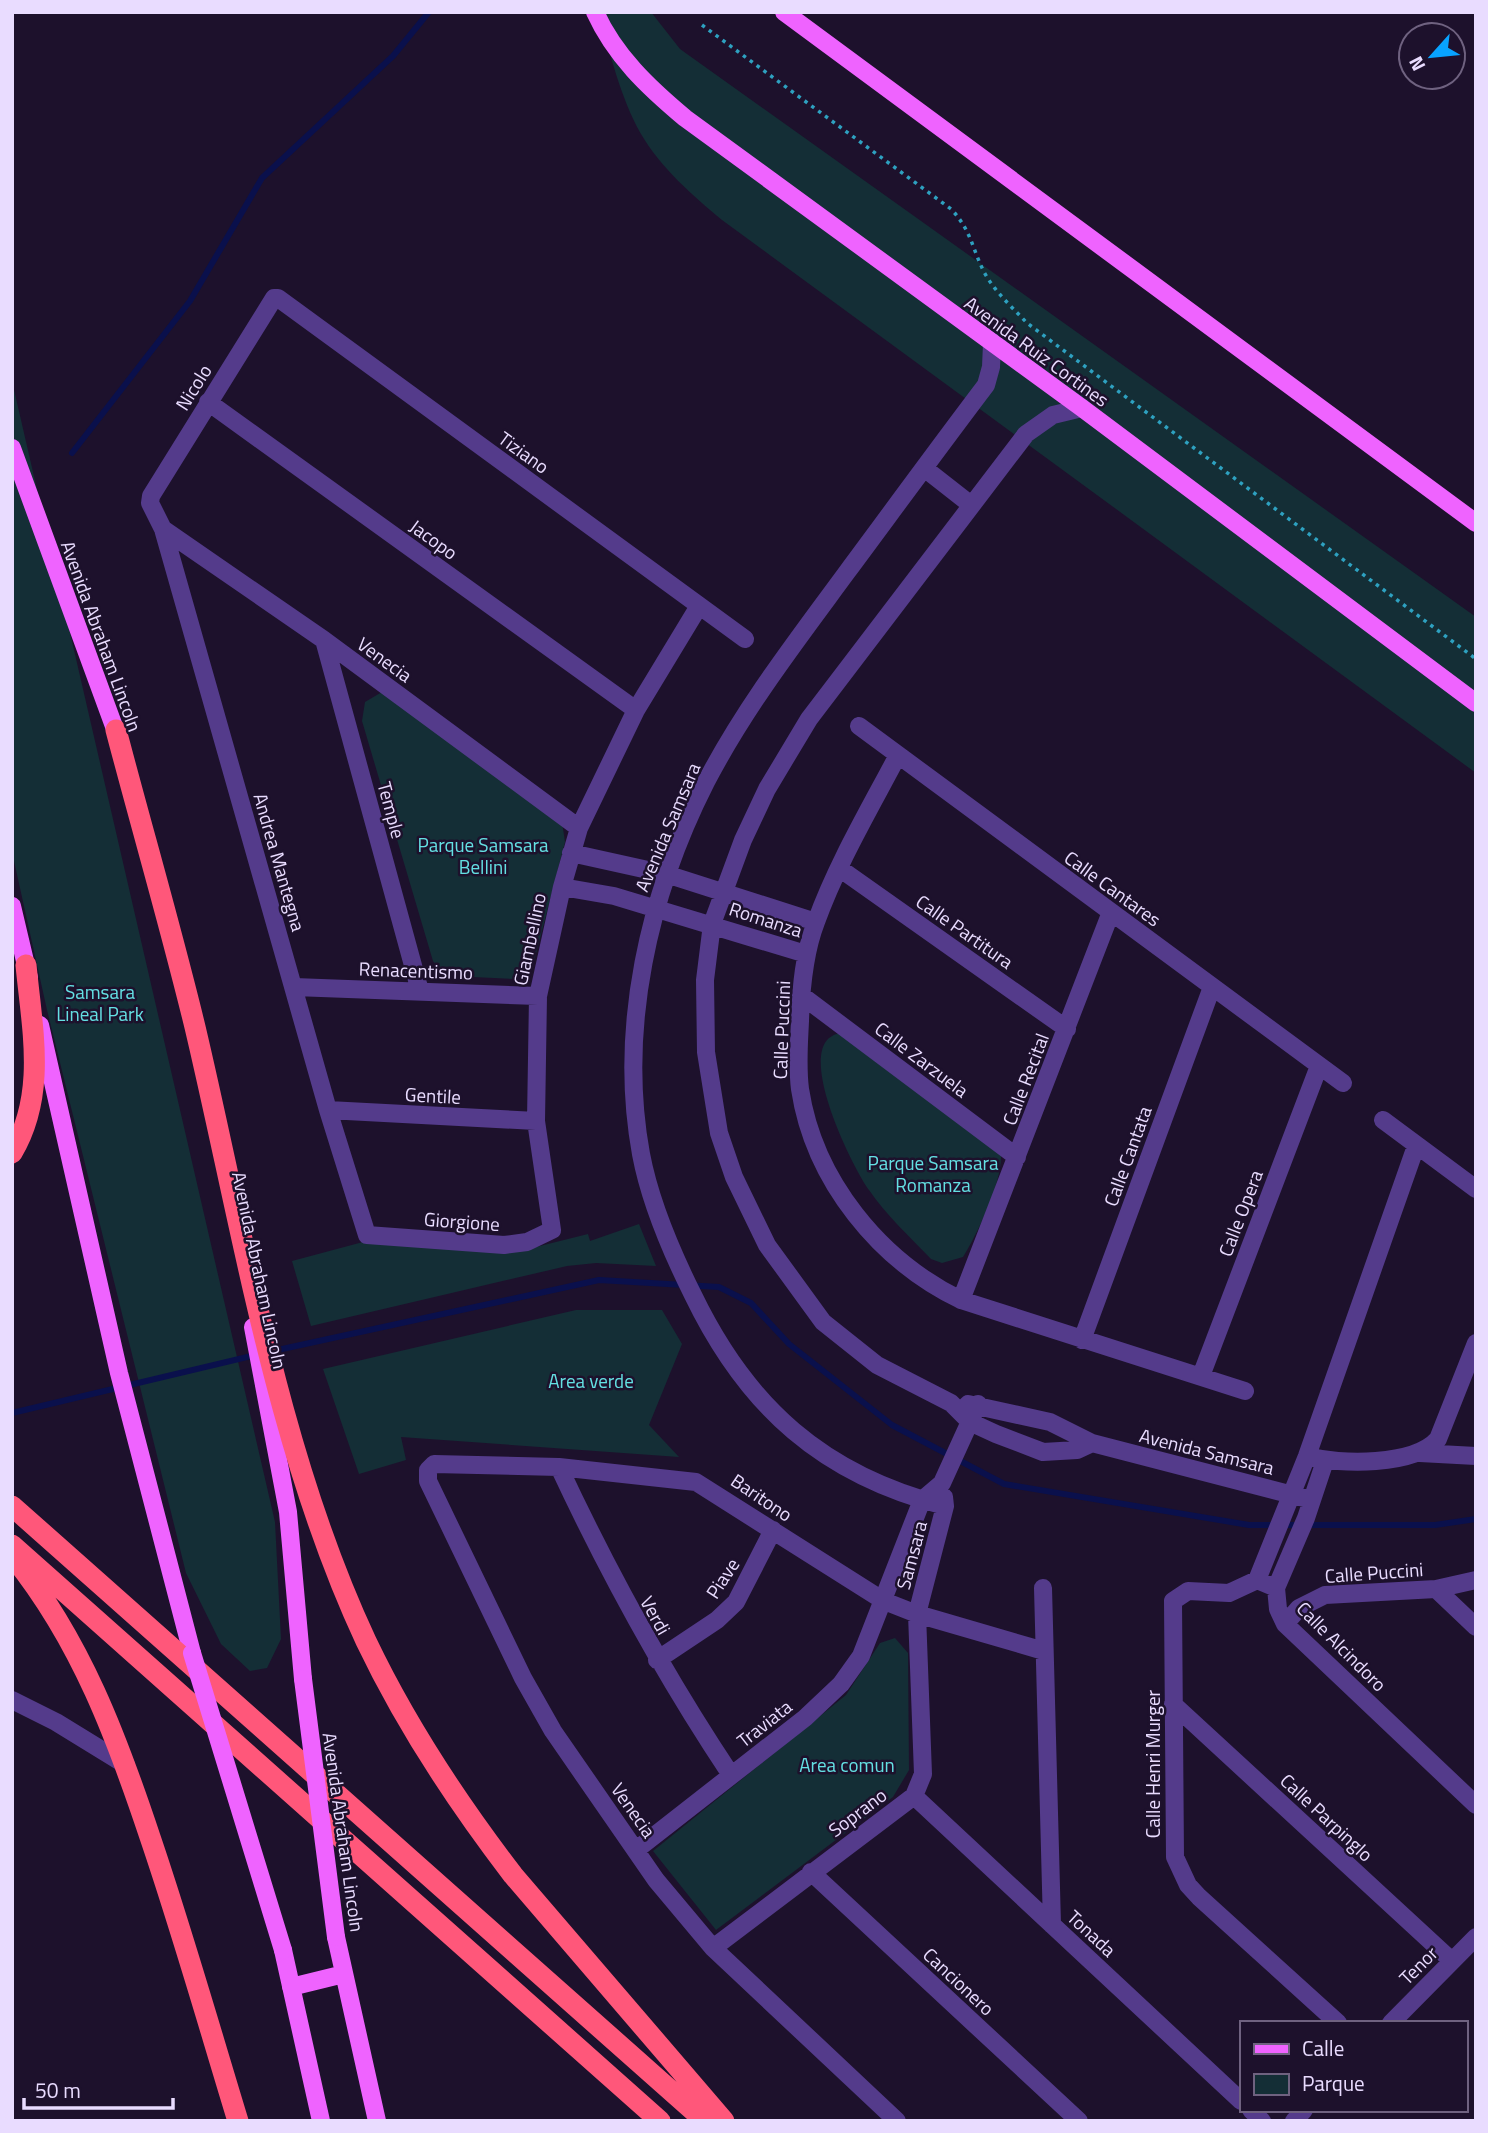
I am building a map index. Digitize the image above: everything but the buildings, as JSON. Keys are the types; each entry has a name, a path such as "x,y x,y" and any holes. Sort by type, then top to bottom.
{"highway":[{"path":"116,730 194,1025 274,1370 330,1553 366,1641 408,1720 482,1834 513,1875 724,2121"},
{"path":"12,1153 26,1131 36,1068 26,965"},
{"path":"12,1506 705,2121"},
{"path":"12,1545 642,2113 660,2121"},
{"path":"12,1557 46,1603 97,1690 126,1765 172,1902 238,2121"}],"main road":[{"name":"Avenida Ruiz Cortines","path":"595,12 621,56 650,88 685,118 1082,408 1476,703"},
{"path":"784,12 1476,523"},
{"name":"Avenida Abraham Lincoln","path":"12,448 64,596 116,730 251,1316 288,1512 303,1679 336,1937 377,2121"},
{"path":"12,906 119,1373 156,1519 192,1653 283,1950 321,2121"},
{"path":"291,1987 344,1974"}],"street":[{"name":"Nicolo","path":"150,503 151,496 208,402 274,298 278,298"},
{"name":"Tiziano","path":"278,298 745,639"},
{"name":"Avenida Samsara","path":"945,1506 922,1500 843,1467 796,1435 775,1416 721,1349 690,1289 648,1180 636,1107 634,1061 637,1019 655,909 666,874 706,782 768,679 986,385 991,367 992,344"},
{"name":"Jacopo","path":"208,402 636,710"},
{"name":"Avenida Samsara","path":"1082,408 1053,415 1034,426 970,505 787,751 754,817 723,892 712,924 705,980 708,1064 719,1133 750,1213 786,1275 823,1322 877,1365 951,1403 970,1422 1044,1452 1060,1453 1092,1443"},
{"path":"924,468 970,505"},
{"name":"Andrea Mantegna","path":"150,503 163,529 328,1110 366,1233"},
{"name":"Venecia","path":"163,529 324,640 579,828"},
{"name":"Giambellino","path":"553,1229 536,1121 538,996 562,887 579,828 636,710 699,606"},
{"name":"Temple","path":"324,640 420,990"},
{"name":"Calle Cantares","path":"859,726 1343,1083"},
{"name":"Calle Puccini","path":"898,755 839,868 816,922 806,954 801,995 800,1088 817,1147 832,1177 857,1216 884,1248 930,1285 961,1300 1245,1391"},
{"name":"Romanza","path":"571,853 666,874 816,922"},
{"name":"Calle Partitura","path":"839,868 1067,1029"},
{"name":"Romanza","path":"562,887 607,894 806,954"},
{"name":"Calle Recital","path":"961,1300 1111,912"},
{"name":"Renacentismo","path":"294,987 538,996"},
{"name":"Calle Cantata","path":"1082,1340 1212,987"},
{"name":"Calle Zarzuela","path":"801,995 1017,1157"},
{"name":"Calle Opera","path":"1201,1376 1319,1066"},
{"name":"Gentile","path":"328,1110 536,1121"},
{"path":"1383,1119 1476,1189"},
{"path":"1325,1461 1306,1518 1276,1588 1257,1580 1307,1456 1416,1146"},
{"name":"Giorgione","path":"366,1233 504,1245 527,1242 553,1229"},
{"path":"1307,1456 1325,1461 1406,1458 1420,1453 1438,1439 1476,1343"},
{"name":"Avenida Samsara","path":"951,1403 978,1404 1050,1422 1092,1443 1312,1500"},
{"path":"922,1500 942,1483 978,1404"},
{"path":"1420,1453 1476,1456"},
{"name":"Venecia","path":"434,1464 428,1470 428,1481 523,1678 553,1731 656,1880 713,1948 897,2121"},
{"name":"Baritono","path":"434,1464 559,1467 696,1482 884,1601 917,1614 1044,1651"},
{"name":"Verdi","path":"559,1467 605,1565 657,1660 730,1775"},
{"path":"942,1483 945,1506"},
{"name":"Samsara","path":"884,1601 900,1550 922,1500"},
{"name":"Samsara","path":"917,1614 945,1506"},
{"name":"Piave","path":"657,1660 718,1620 736,1602 773,1530"},
{"name":"Calle Henri Murger","path":"1257,1580 1229,1593 1184,1592 1171,1604 1172,1842 1181,1873 1199,1897 1336,2021"},
{"name":"Calle Puccini","path":"1286,1624 1299,1608 1325,1595 1436,1588 1476,1580"},
{"path":"1043,1588 1052,1925"},
{"name":"Calle Alcindoro","path":"1276,1588 1278,1609 1286,1624 1476,1805"},
{"path":"1436,1588 1476,1627"},
{"name":"Traviata","path":"636,1850 805,1718 841,1684 861,1656 884,1601"},
{"name":"Soprano","path":"713,1948 914,1796 923,1774 917,1614"},
{"path":"12,1700 57,1721 126,1765"},
{"name":"Calle Parpinglo","path":"1172,1704 1452,1961"},
{"name":"Tonada","path":"914,1796 1240,2100"},
{"name":"Cancionero","path":"811,1872 1079,2121"},
{"name":"Tenor","path":"1393,2021 1476,1937"}],"path":[{"path":"702,25 951,209 971,235 980,264 993,286 1027,323 1476,659"}],"green space":[{"path":"598,12 651,12 680,49 1476,617 1476,773 722,220 700,201 668,170 641,134 621,90"},
{"name":"Samsara Lineal Park","path":"12,381 275,1522 281,1639 267,1668 250,1671 221,1644 186,1573 47,1010 12,852"},
{"name":"Parque Samsara Bellini","path":"382,692 562,822 565,842 532,969 515,979 451,976 440,971 433,961 362,721 365,702"},
{"name":"Parque Samsara Romanza","path":"842,1033 1000,1148 1001,1159 995,1188 983,1219 963,1257 942,1263 931,1259 898,1226 861,1177 839,1132 822,1079 821,1056 827,1040"},
{"path":"639,1224 656,1266 596,1263 567,1266 311,1326 292,1261 363,1242 528,1249 588,1234 590,1241"},
{"name":"Area verde","path":"576,1310 662,1310 682,1344 649,1425 679,1457 401,1437 406,1460 359,1474 323,1369"},
{"name":"Area comun","path":"895,1638 908,1653 909,1770 893,1797 716,1930 653,1851 846,1695 880,1643"}],"waterway":[{"path":"72,453 190,301 262,178 393,56 429,12"},
{"path":"273,1351 599,1280 719,1287 751,1303 789,1344 892,1425 1004,1484 1249,1525 1435,1525 1476,1519"},
{"path":"12,1413 256,1355"}]}
